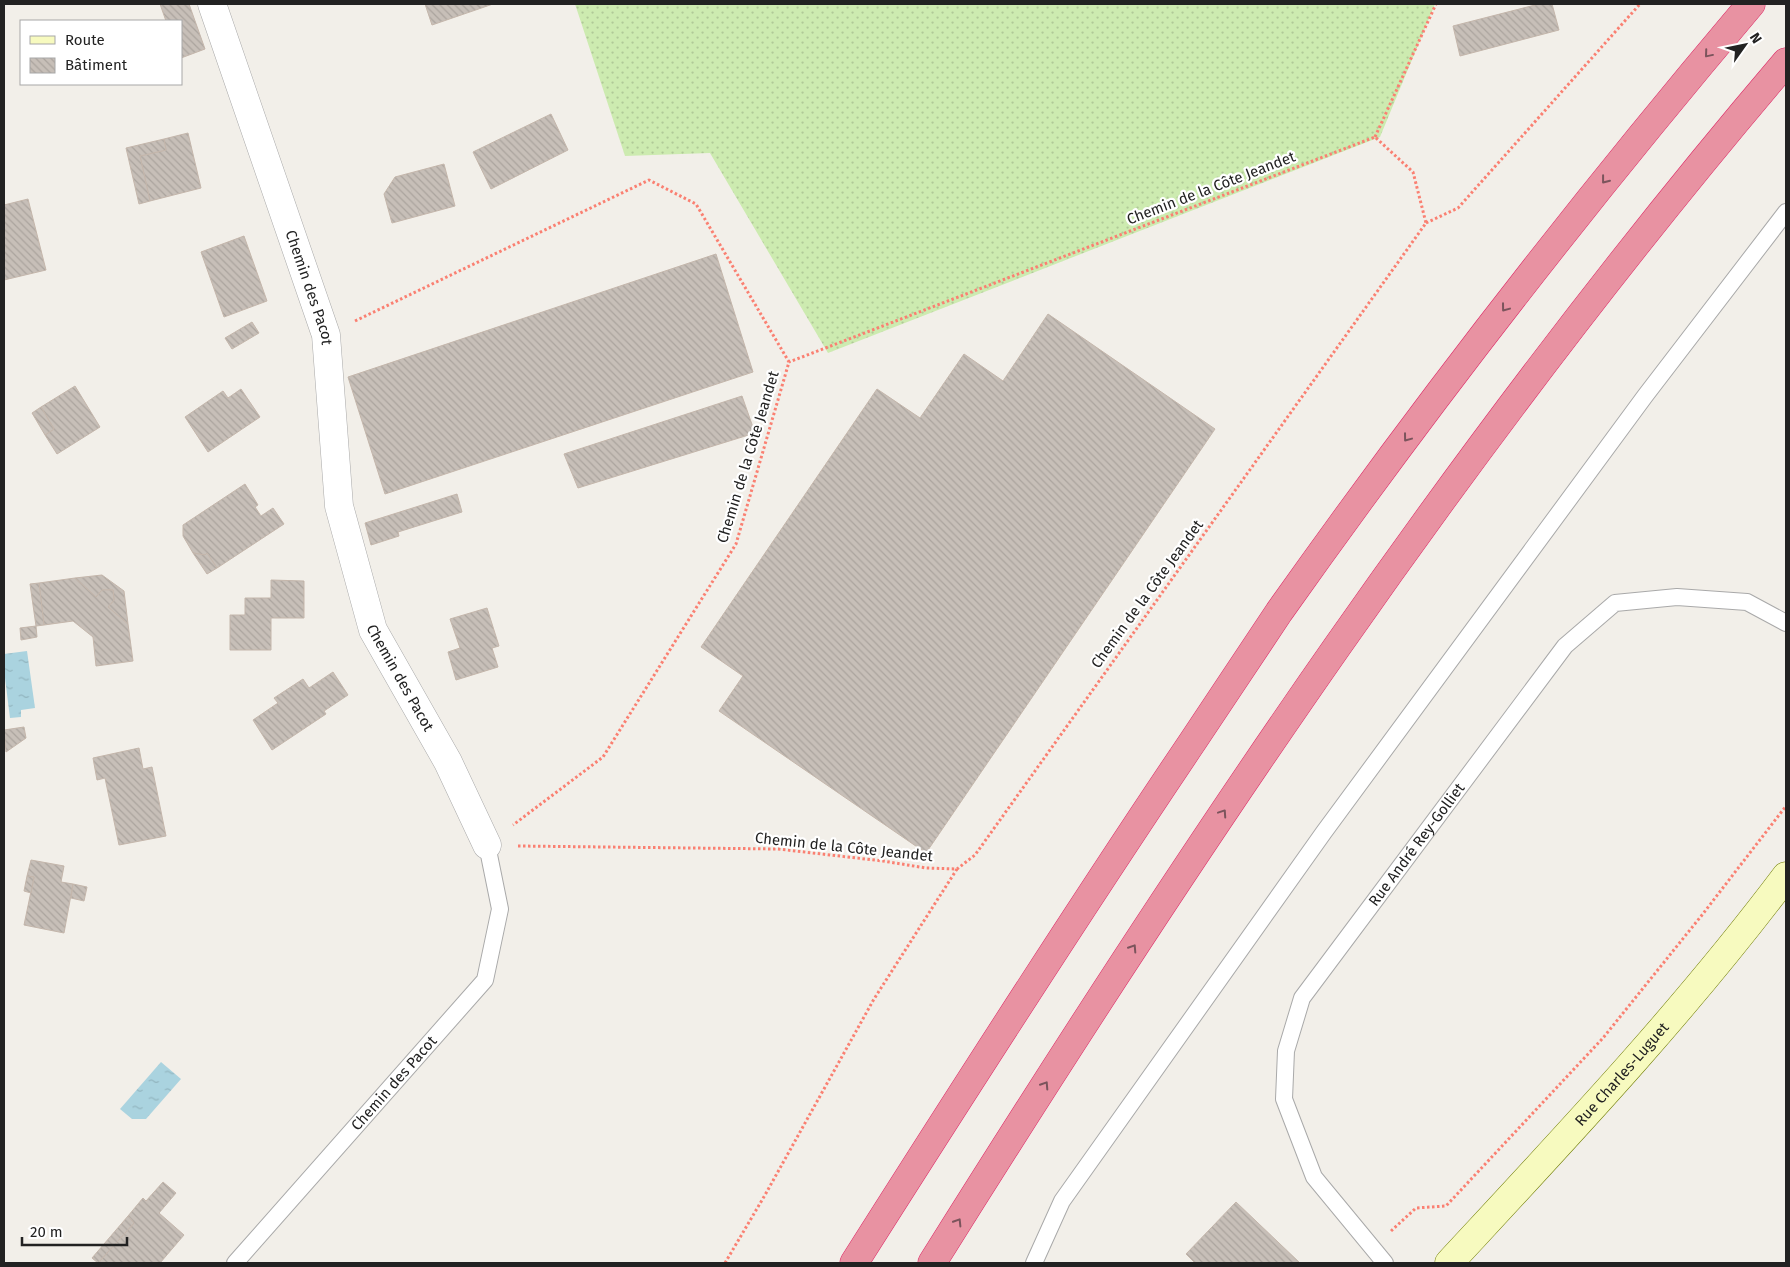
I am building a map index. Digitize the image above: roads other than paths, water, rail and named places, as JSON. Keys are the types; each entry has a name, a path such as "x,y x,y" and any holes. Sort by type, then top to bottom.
{"highway":[{"path":"854,1263 1118,852 1279,613 1394,454 1518,291 1651,122 1751,4"},
{"path":"932,1263 1170,891 1339,644 1462,472 1582,313 1702,160 1786,62"}],"main road":[{"name":"Rue Charles-Luguet","path":"1448,1263 1594,1108 1747,928 1786,876"}],"street":[{"name":"Chemin des Pacot","path":"212,4 326,335 339,506 373,630 448,762 487,845"}],"lane":[{"path":"1034,1263 1062,1202 1318,840 1639,404 1786,212"},
{"name":"Rue André Rey-Golliet","path":"1385,1263 1314,1177 1284,1099 1286,1051 1302,998 1565,646 1615,603 1677,597 1747,602 1786,624"},
{"name":"Chemin des Pacot","path":"235,1263 485,980 500,909 487,845"}],"water":[{"path":"27,651 35,708 21,710 21,717 10,718 4,654"},
{"path":"161,1062 181,1079 146,1119 132,1119 120,1109"}]}
